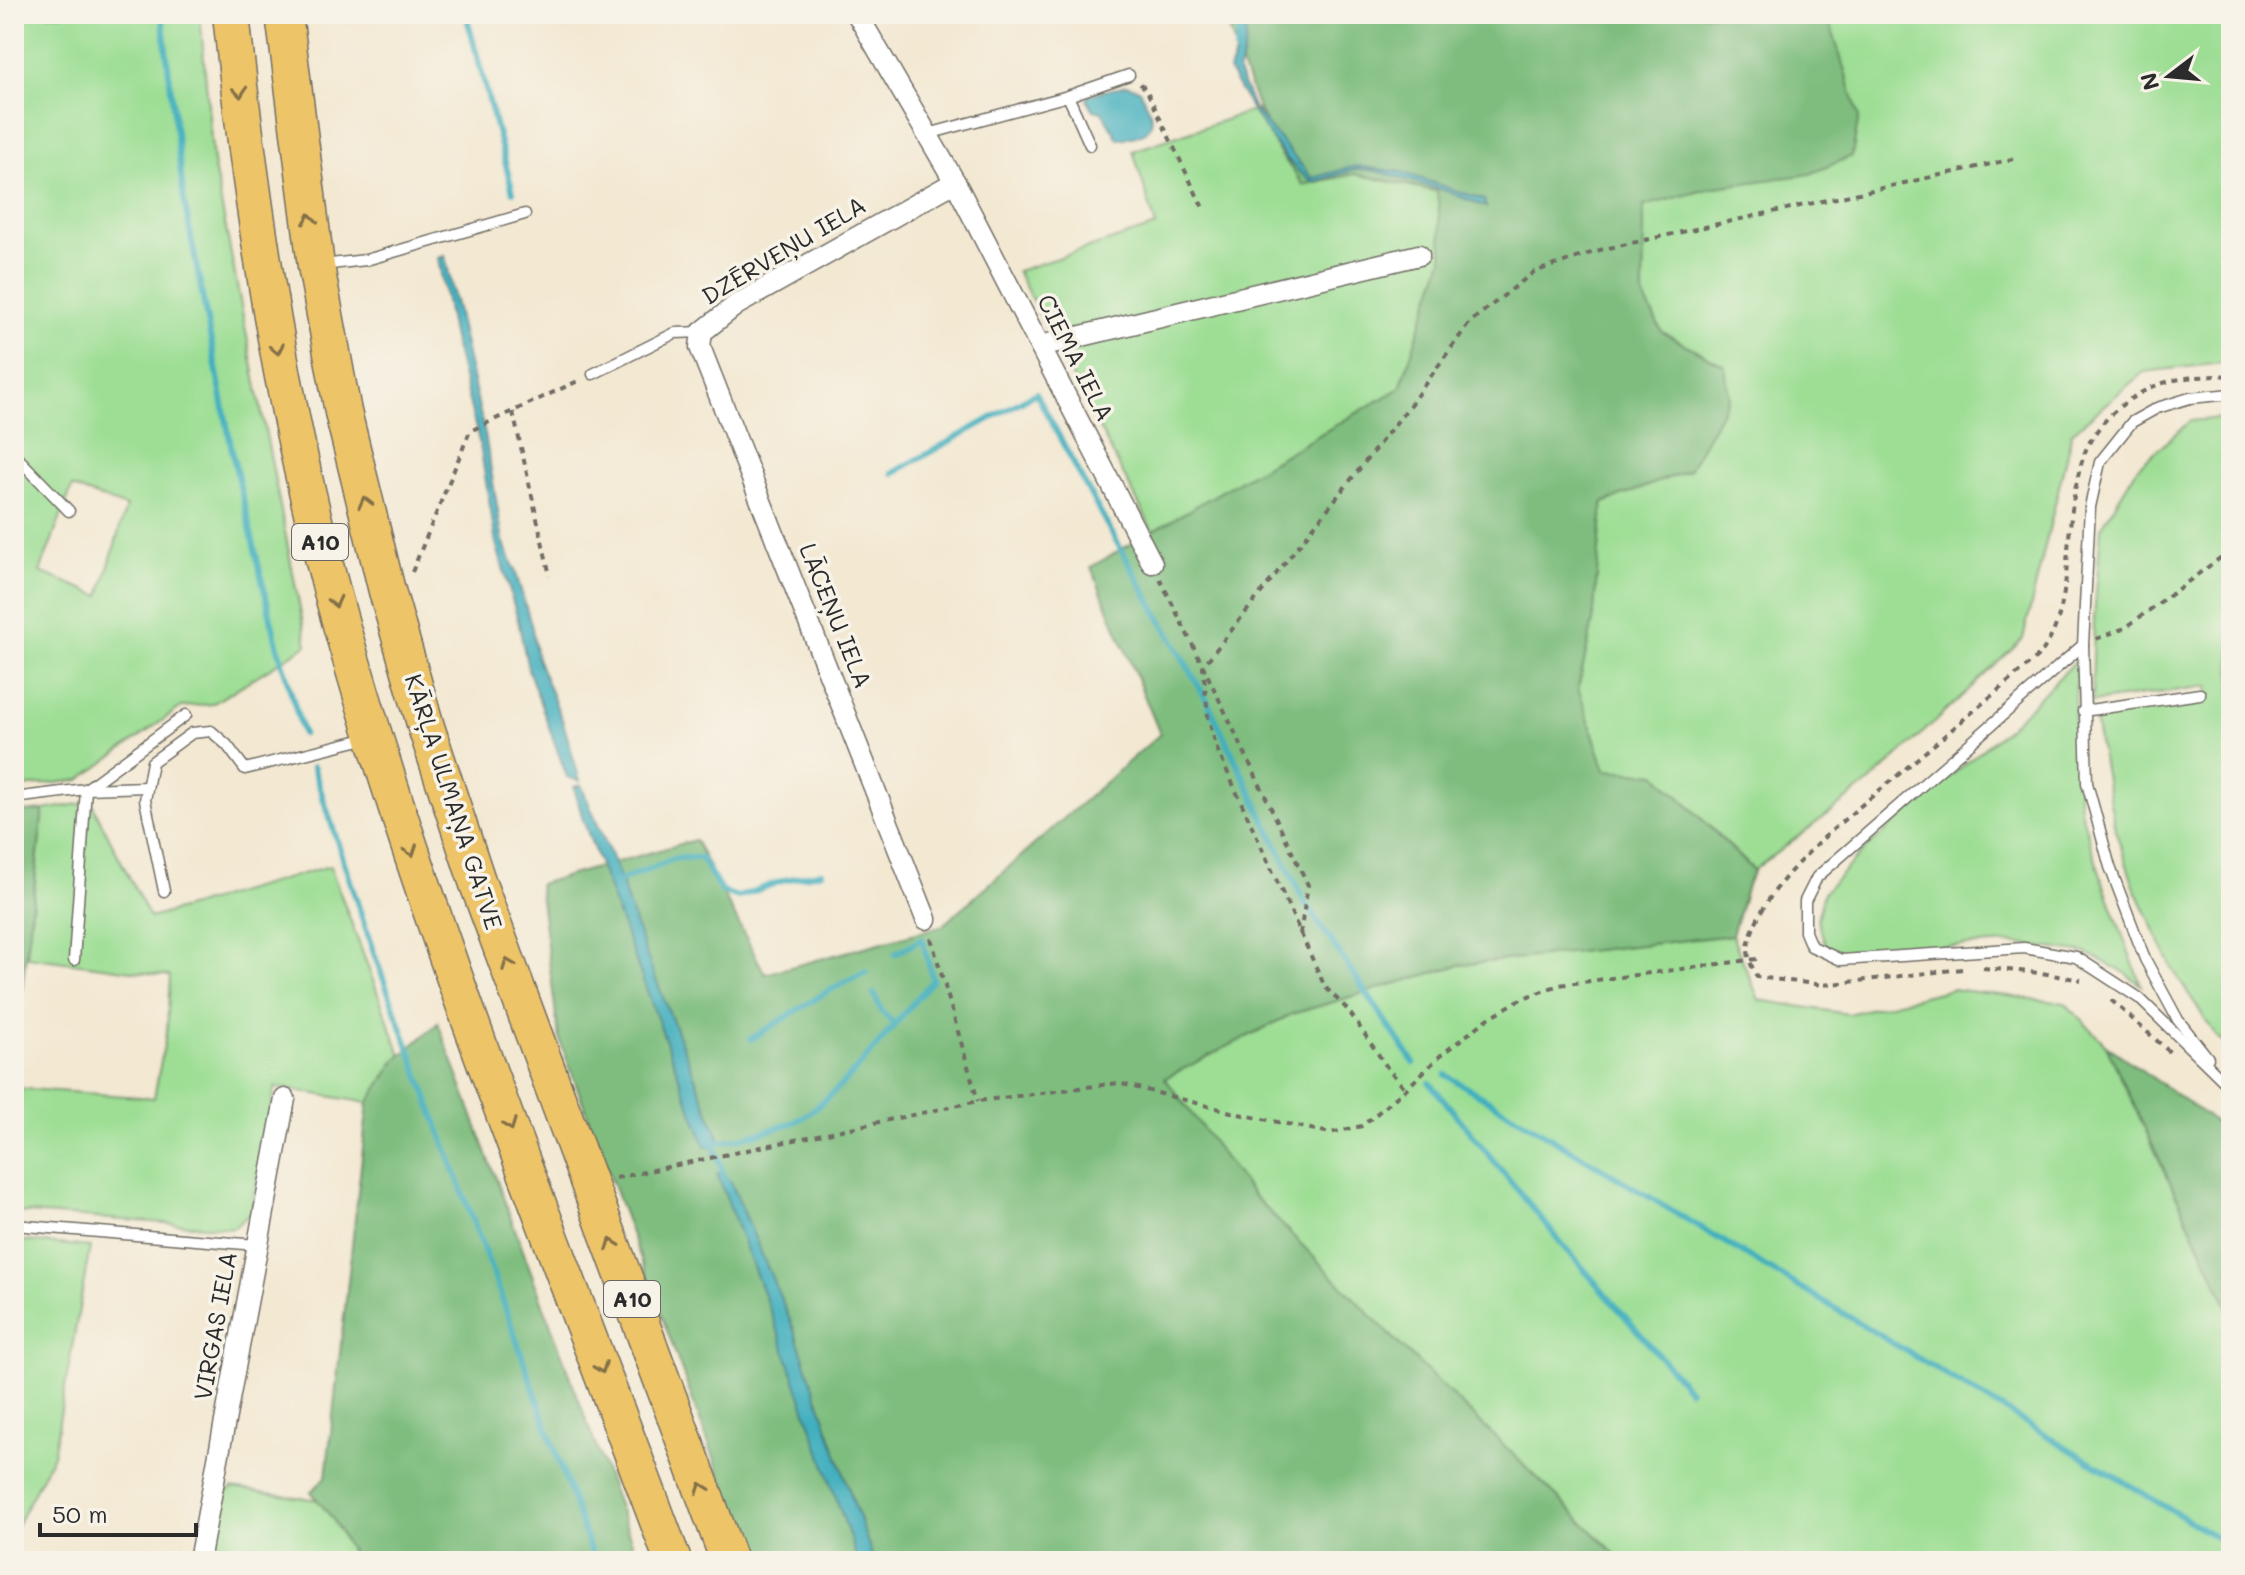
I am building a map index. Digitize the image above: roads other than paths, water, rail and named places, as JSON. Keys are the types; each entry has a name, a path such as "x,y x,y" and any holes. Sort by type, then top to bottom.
{"highway":[{"name":"A10","path":"231,14 263,273 289,413 341,625 407,839 468,1011 673,1561"},
{"name":"KĀRĻA ULMAŅA GATVE","path":"284,14 316,266 343,412 387,591 426,727 478,884 729,1561"}],"street":[{"name":"CIEMA IELA","path":"857,14 955,182 1152,563"},
{"name":"DZĒRVEŅU IELA","path":"702,332 736,305 955,182"},
{"path":"1040,346 1419,255"},
{"name":"LĀCEŅU IELA","path":"702,332 700,347 707,368 926,919"},
{"name":"VIRGAS IELA","path":"199,1561 285,1099"}],"lane":[{"path":"928,134 1068,96 1129,75"},
{"path":"1068,96 1090,145"},
{"path":"316,266 366,260 525,214"},
{"name":"DZĒRVEŅU IELA","path":"593,374 675,333 702,332"},
{"path":"2231,394 2190,398 2157,408 2132,422 2100,462 2090,507 2083,645 2087,783 2110,867 2145,959 2178,1020 2231,1088"},
{"path":"14,454 69,511"},
{"path":"2083,645 1817,877 1805,901 1805,932 1811,946 1841,960 2024,948 2076,957 2139,998 2231,1088"},
{"path":"2083,711 2200,694"},
{"path":"74,960 86,789 186,715"},
{"path":"164,891 145,800 152,762 192,733 211,731 227,745 245,769 374,737"},
{"path":"14,798 86,789 147,787"},
{"path":"14,1225 257,1245"}],"water":[{"path":"1229,14 1237,14 1245,28 1246,42 1238,73 1254,109 1312,178 1356,166 1401,172 1484,200 1486,207 1446,191 1377,171 1357,169 1313,182 1302,174 1266,132 1229,71 1241,28 1230,19"},
{"path":"1126,85 1139,89 1148,107 1151,123 1140,135 1118,139 1102,112 1094,110 1087,100 1089,95"},
{"path":"445,256 485,435 503,541 532,628 537,658 563,722 580,781 567,777 528,669 496,543 480,445 452,334 438,258"},
{"path":"581,785 617,870 644,949 719,1138 713,1148 705,1146 583,820 574,787"},
{"path":"721,1173 731,1182 793,1327 874,1561 858,1561 778,1331 717,1174"}],"waterway":[{"path":"162,14 184,200 233,456 277,644 303,734"},
{"path":"466,14 513,192"},
{"path":"1229,14 1240,30 1236,51"},
{"path":"893,473 1036,393 1206,699 1305,903 1414,1063"},
{"path":"313,767 373,951 500,1293 594,1561"},
{"path":"614,883 676,858 701,858 721,891 738,897 785,880 822,872"},
{"path":"713,1144 795,1122 821,1104 855,1071 933,980 922,939 895,954"},
{"path":"751,1039 830,990 866,972"},
{"path":"874,994 882,1012 893,1023"},
{"path":"1446,1075 2231,1546"},
{"path":"1430,1083 1562,1244 1689,1390"},
{"path":"712,1141 727,1183"}]}
